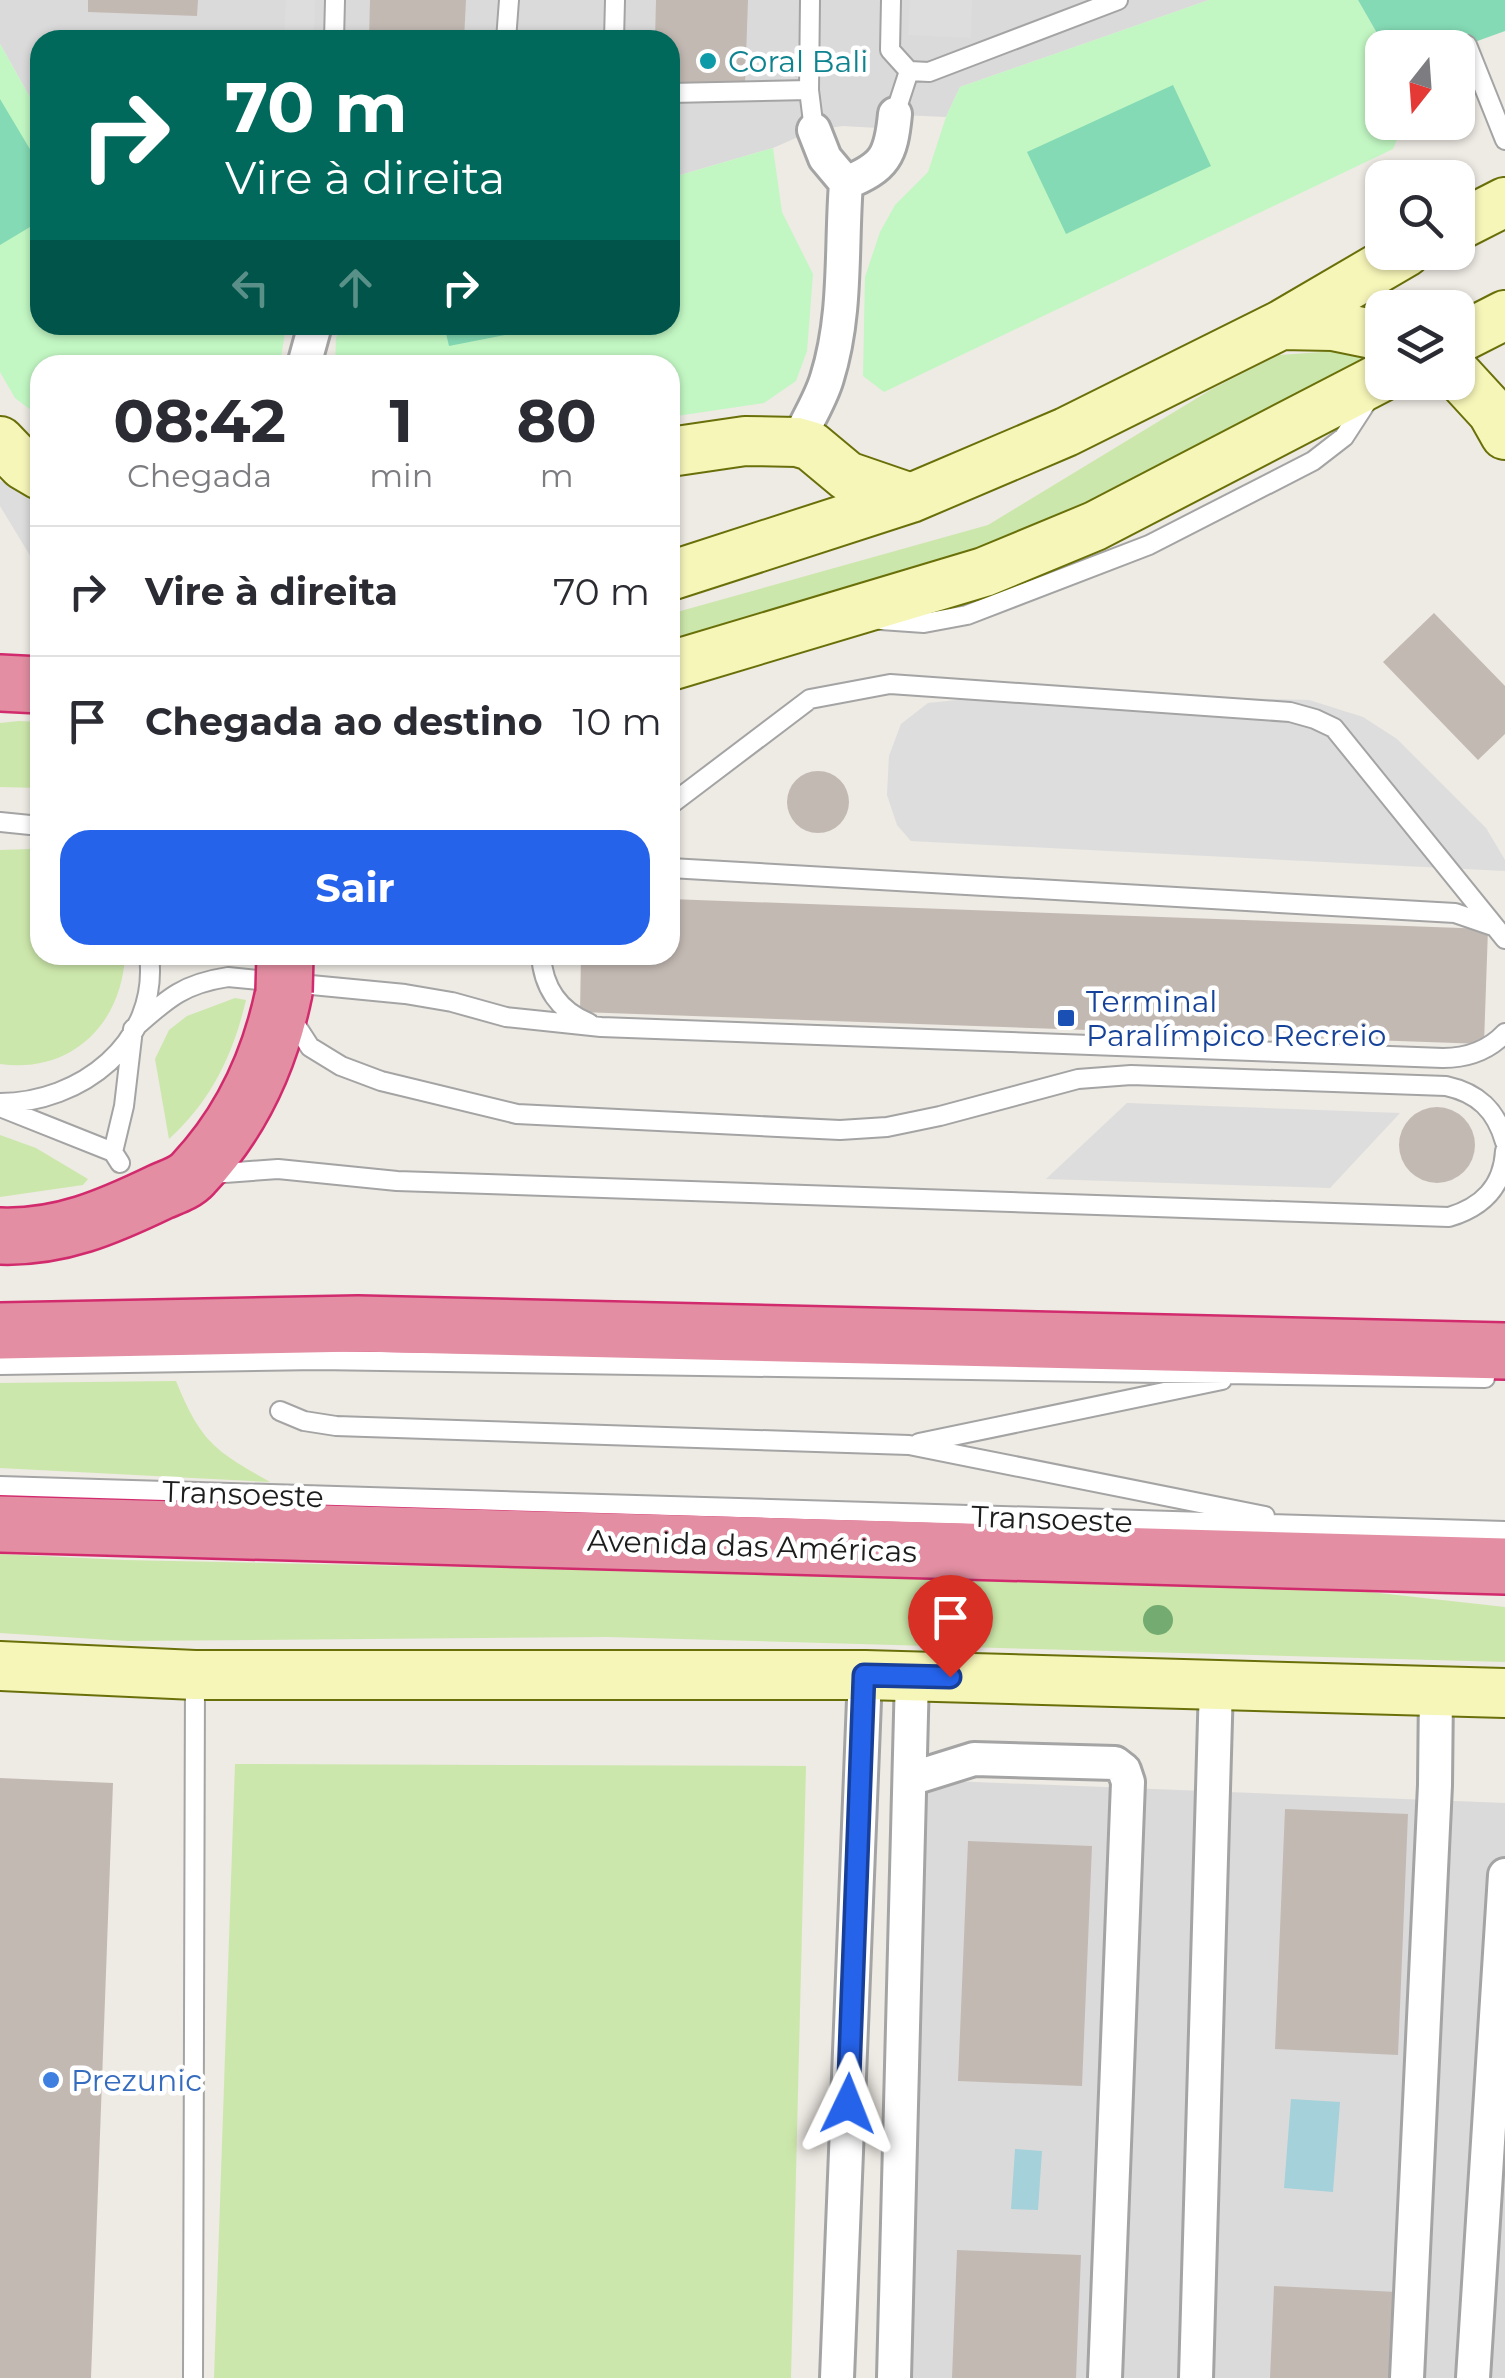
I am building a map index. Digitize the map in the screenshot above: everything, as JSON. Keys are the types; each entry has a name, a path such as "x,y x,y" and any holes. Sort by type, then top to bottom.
{"highway":[{"path":"0,1236 51,1233 88,1225 123,1212 191,1177 240,1112 260,1076 275,1038 284,982"},
{"path":"0,1331 358,1324 1505,1351"},
{"name":"Avenida das Américas","path":"0,1524 1505,1566"}],"main road":[{"path":"1475,217 1505,202"},
{"path":"680,573 911,498 1066,432 1280,325 1375,270"},
{"path":"1475,330 1505,315"},
{"path":"1280,325 1334,326 1365,332"},
{"path":"680,663 984,572 1096,526 1365,387"},
{"path":"1475,394 1505,435"},
{"path":"0,441 30,469"},
{"path":"680,451 746,441 797,442 810,446 847,476 911,498"},
{"path":"0,1666 194,1675 864,1675 1505,1693"}],"street":[{"path":"846,183 884,162 892,143 895,114"},
{"path":"797,442 827,380 839,323 846,183 826,158 814,130"},
{"path":"836,2378 864,1675"},
{"path":"894,2378 912,1676"},
{"path":"1196,2378 1216,1685"},
{"path":"1407,2378 1436,1691"},
{"path":"910,1779 974,1759 1115,1763 1124,1770 1128,1782 1106,2378"},
{"path":"1472,2378 1505,1875"}],"lane":[{"path":"334,30 335,0"},
{"path":"507,30 509,0"},
{"path":"614,30 615,0"},
{"path":"810,0 809,90 814,130"},
{"path":"892,0 890,50 909,71 929,72 1118,0"},
{"path":"1475,65 1505,140"},
{"path":"895,114 909,71"},
{"path":"680,92 809,90"},
{"path":"680,797 810,698 850,689 890,684 1290,712 1334,728 1505,939"},
{"path":"0,822 30,825"},
{"path":"680,869 1455,913 1483,920 1505,939"},
{"path":"0,1105 116,1158 134,1029 146,997 148,965"},
{"path":"543,965 546,981 560,1004 570,1014 601,1027"},
{"path":"0,1105 58,1096 88,1080 174,992 200,981 228,977 405,994 506,1017 601,1027 1443,1058 1472,1055 1497,1042 1505,1033"},
{"path":"284,982 295,1026 310,1047 341,1066 381,1081 518,1114 840,1130 886,1127 940,1116 1078,1079 1151,1076 1446,1086 1479,1098 1492,1111 1505,1142"},
{"path":"191,1177 278,1169 397,1181 1449,1217 1485,1200 1498,1183 1505,1151"},
{"path":"0,1365 318,1360 1505,1378"},
{"path":"909,1445 1254,1374"},
{"path":"280,1412 336,1426 909,1445 1317,1527"},
{"name":"Transoeste","path":"0,1486 1505,1530"},
{"path":"193,2378 194,1675"}],"shaded area":[{"path":"0,0 1209,0 960,87 946,117 880,114 878,128 843,126 814,130 773,148 680,175 680,30 30,30 30,97 0,44"},
{"path":"286,0 315,0 314,30 284,30"},
{"path":"910,0 972,0 971,38 908,35"},
{"path":"0,481 30,491 30,556 0,506"},
{"path":"1025,693 1309,700 1363,717 1397,739 1486,828 1505,860 1505,871 911,841 897,825 887,795 889,756 901,724 928,703"},
{"path":"1127,1103 1400,1113 1330,1188 1046,1179"},
{"path":"950,1781 1505,1803 1505,2378 887,2378 917,1799"}],"green space":[{"path":"1209,0 1358,0 1375,30 1365,30 1365,140 1397,140 1393,149 884,392 863,376 865,277 880,232 895,205 928,172 960,87"},
{"path":"1358,0 1505,0 1505,31 1475,42 1475,30 1375,30"},
{"path":"0,44 30,97 30,335 284,335 282,355 30,355 30,409 15,398 0,372"},
{"path":"1173,85 1211,166 1066,234 1027,152"},
{"path":"0,99 30,149 30,227 0,245"},
{"path":"773,148 782,212 813,274 807,351 796,381 764,403 680,416 680,355 335,355 338,335 680,335 680,175"},
{"path":"446,335 505,335 449,346"},
{"path":"1350,350 1364,357 1359,369 1034,536 680,643 680,611 988,525 1212,389 1279,355"},
{"path":"30,722 30,788 0,787 0,723"},
{"path":"30,849 30,965 124,965 114,1003 103,1022 70,1052 49,1061 0,1064 0,850"},
{"path":"235,998 246,1000 227,1058 197,1109 169,1139 155,1059 169,1030 187,1016"},
{"path":"0,1135 36,1148 88,1179 83,1185 0,1197"},
{"path":"176,1381 193,1418 211,1442 270,1482 0,1468 0,1383"},
{"path":"0,1554 124,1560 1298,1584 1505,1607 1505,1662 607,1637 127,1641 0,1633"},
{"path":"235,1764 806,1766 791,2378 214,2378"}],"water":[{"path":"1291,2099 1340,2102 1333,2192 1284,2188"},
{"path":"1015,2149 1042,2151 1038,2210 1011,2209"}],"building":[{"path":"88,0 198,0 197,16 88,12"},
{"path":"370,0 466,0 464,30 369,30"},
{"name":"Coral Bali","path":"656,0 748,0 745,85 680,82 680,30 655,30"},
{"path":"1434,613 1505,686 1505,734 1478,760 1383,662"},
{"path":"818,771 840,780 849,802 840,824 818,833 796,824 787,802 796,780"},
{"path":"680,899 1488,929 1484,1044 580,1012 581,965 680,965"},
{"path":"1437,1107 1464,1118 1475,1145 1464,1172 1437,1183 1410,1172 1399,1145 1410,1118"},
{"name":"Prezunic","path":"0,1778 113,1783 91,2378 0,2378"},
{"path":"1285,1809 1408,1814 1398,2055 1275,2049"},
{"path":"968,1841 1092,1846 1082,2086 958,2081"},
{"path":"957,2250 1081,2255 1076,2378 952,2378"},
{"path":"1274,2286 1397,2292 1394,2378 1270,2378"}],"place":[{"name":"Coral Bali","path":"708,61"},
{"name":"Terminal Paralímpico Recreio","path":"1066,1018"},
{"name":"Prezunic","path":"51,2080"}],"route":[{"path":"848,2104 864,1675 950,1677"}]}
